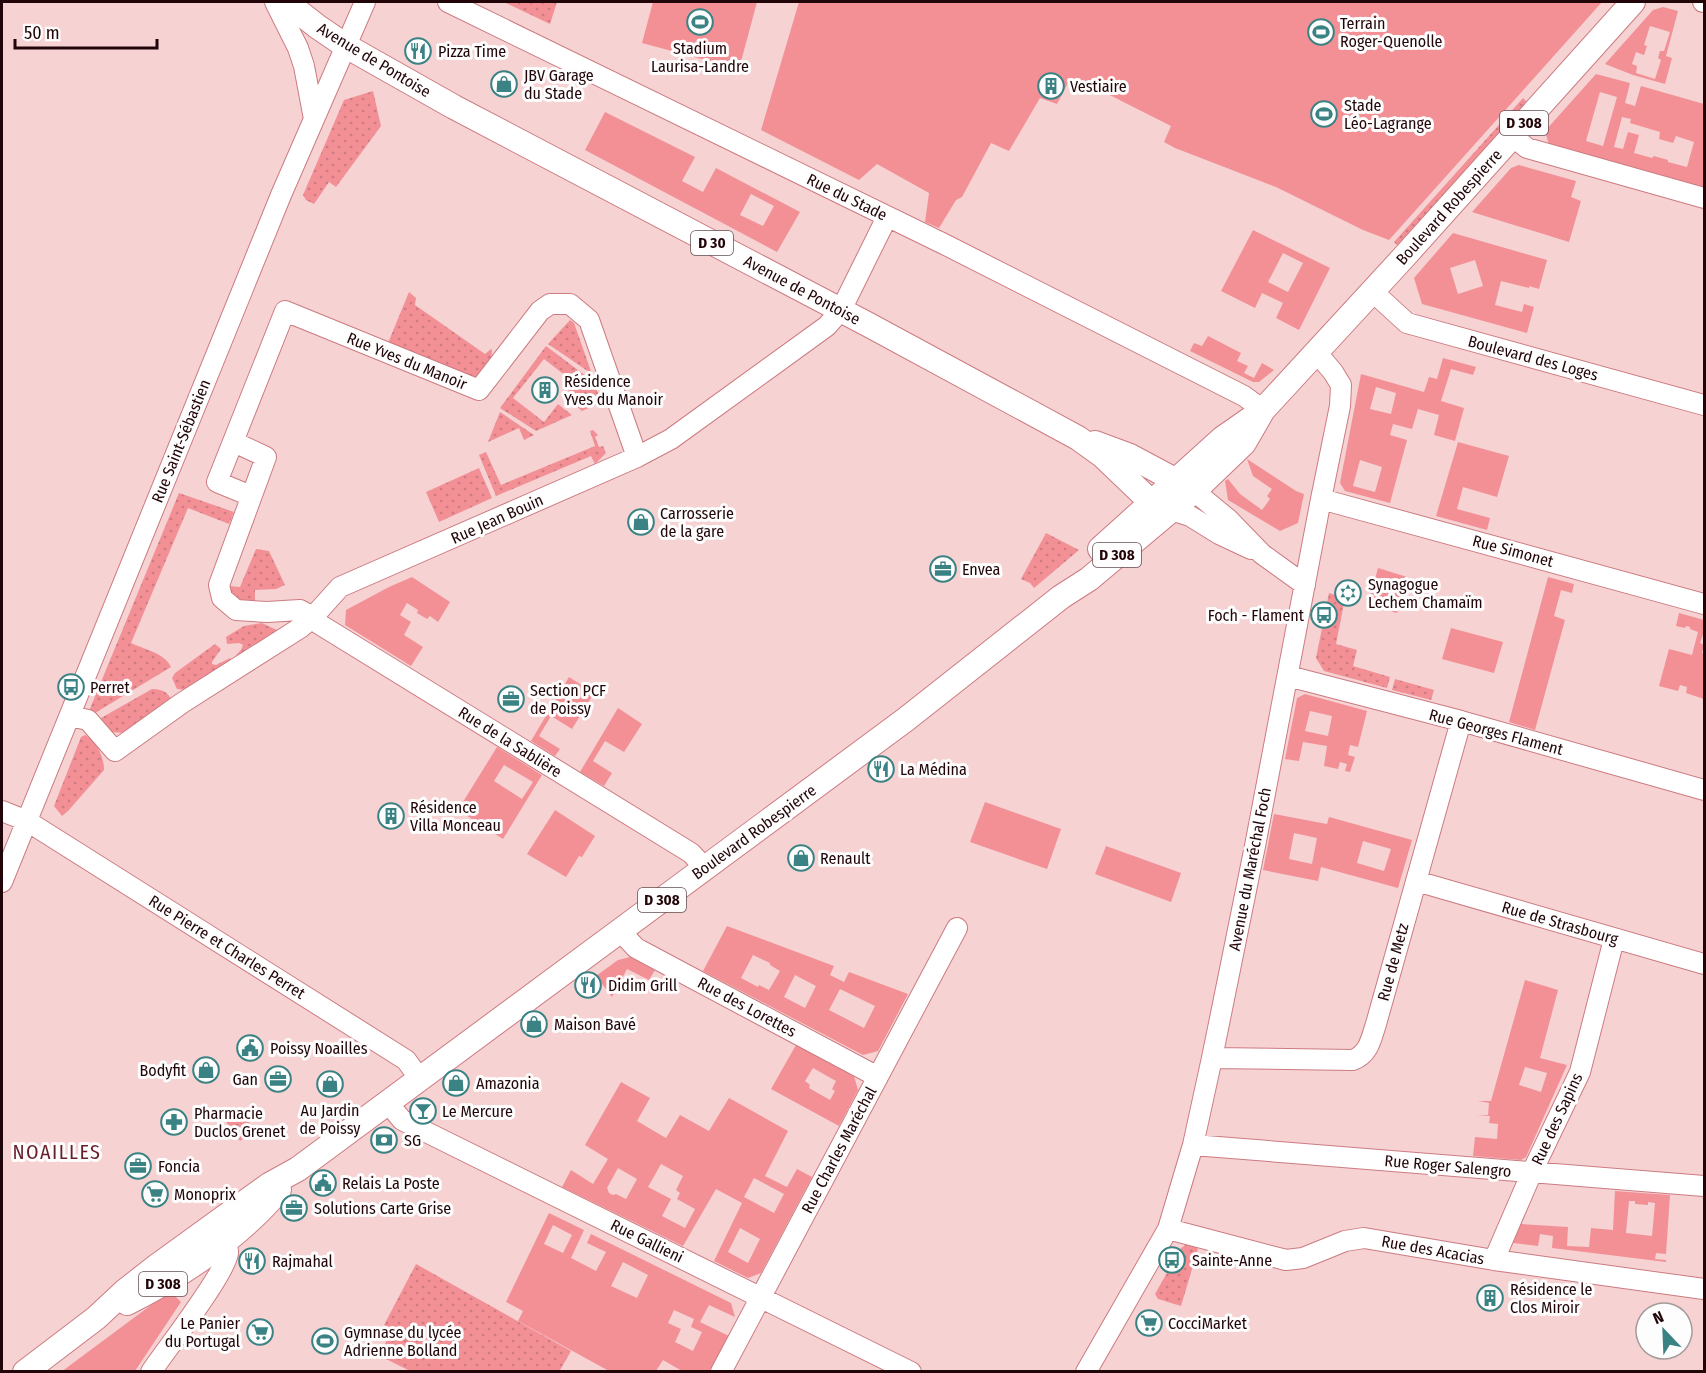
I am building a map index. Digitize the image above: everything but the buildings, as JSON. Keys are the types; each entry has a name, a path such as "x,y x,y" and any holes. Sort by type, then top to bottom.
{"main road":[{"name":"Avenue de Pontoise","path":"286,2 346,46 454,107 841,310 1078,438 1103,456 1162,507"},
{"name":"Boulevard Robespierre","path":"25,1371 96,1318 149,1292 188,1256 219,1233 258,1213 298,1169 906,720 1061,597 1091,557 1162,507 1185,486 1223,438 1263,410 1633,2"},
{"path":"1078,438 1115,449 1185,486"}],"street":[{"path":"275,2 301,56 314,119"},
{"name":"Rue Saint-Sébastien","path":"2,882 280,197 365,2"},
{"name":"Rue du Stade","path":"448,2 887,217 1244,396 1263,410"},
{"path":"1512,136 1527,148 1704,198"},
{"name":"Rue Jean Bouin","path":"70,716 88,720 115,751 182,702 300,628 314,617 340,587 637,457 671,439 827,326 841,310 887,217"},
{"name":"Boulevard des Loges","path":"1372,291 1407,323 1704,405"},
{"name":"Rue Yves du Manoir","path":"251,496 217,482 285,311 479,390 540,310 550,304 570,304 589,320 637,457"},
{"name":"Avenue du Maréchal Foch","path":"1086,1371 1168,1229 1192,1145 1212,1058 1342,394 1338,379 1317,353"},
{"path":"234,442 266,457 219,585 222,598 236,610 267,612 300,610 314,617"},
{"path":"1185,486 1218,509 1262,554 1305,585"},
{"name":"Rue Simonet","path":"1321,499 1704,604"},
{"path":"1162,507 1190,516 1219,534 1262,554"},
{"name":"Rue de la Sablière","path":"314,617 319,624 690,853 705,868"},
{"name":"Rue Georges Flament","path":"1288,676 1461,721 1704,790"},
{"name":"Rue de Metz","path":"1212,1058 1353,1060 1360,1058 1366,1051 1376,1024 1461,721"},
{"name":"Rue Pierre et Charles Perret","path":"2,811 27,821 406,1060 420,1079"},
{"name":"Rue de Strasbourg","path":"1416,881 1704,964"},
{"name":"Rue Charles Maréchal","path":"721,1371 957,927"},
{"name":"Rue des Lorettes","path":"620,931 636,948 878,1077"},
{"name":"Rue des Sapins","path":"1494,1260 1532,1172 1580,1072 1614,939"},
{"name":"Rue Gallieni","path":"388,1103 402,1120 911,1371"},
{"name":"Rue Roger Salengro","path":"1192,1145 1704,1186"},
{"name":"Rue des Acacias","path":"1168,1229 1286,1260 1303,1258 1345,1241 1364,1238 1494,1260 1704,1289"},
{"path":"151,1371 203,1298 226,1260 228,1254 219,1233"},
{"path":"188,1256 201,1279 203,1298"}],"shaded area":[{"path":"504,2 557,2 550,24"},
{"name":"Stadium Laurisa-Landre","path":"653,2 757,2 739,69 642,43"},
{"name":"Stade Léo-Lagrange","path":"799,2 1602,2 1389,240 1363,230 1276,187 1175,148 1164,142 1171,126 1082,81 1070,79 1057,104 1040,98 1009,151 991,143 962,197 956,200 939,228 925,222 929,193 877,164 859,180 761,130"},
{"path":"1663,7 1678,11 1666,56 1672,58 1665,84 1605,64 1653,10","holes":["1650,26 1670,32 1664,51 1660,51 1658,58 1661,60 1655,79 1636,73 1637,66 1632,64 1636,52 1644,55 1647,46 1644,45"]},
{"path":"1596,74 1630,83 1625,103 1635,106 1641,86 1704,104 1704,188 1549,145 1545,131","holes":["1600,92 1617,97 1603,146 1586,141","1622,117 1631,119 1630,123 1660,132 1659,139 1673,143 1676,136 1694,142 1687,167 1654,156 1652,158 1634,153 1639,135 1628,132 1623,149 1614,147"]},
{"path":"373,91 381,126 336,187 329,182 314,204 306,200 303,195 344,100"},
{"path":"1523,98 1527,102 1398,246 1394,242"},
{"path":"605,112 695,157 682,181 703,192 716,168 800,212 777,252 585,150","holes":["751,194 774,206 763,226 740,215"]},
{"path":"1519,165 1576,181 1571,197 1581,201 1569,242 1472,212 1511,168"},
{"path":"1253,230 1330,268 1299,330 1276,318 1283,303 1262,293 1255,308 1221,291","holes":["1283,253 1303,263 1288,292 1268,282"]},
{"path":"1453,233 1547,260 1539,289 1501,281 1495,305 1522,312 1524,304 1534,307 1527,333 1422,304 1414,278","holes":["1475,260 1483,286 1458,294 1450,268"]},
{"path":"409,292 416,298 415,305 485,354 492,350 491,359 484,370 472,378 388,343"},
{"path":"570,320 574,323 592,374 548,344"},
{"path":"1208,336 1241,353 1237,361 1248,366 1244,373 1254,378 1262,363 1274,370 1259,382 1253,382 1190,351 1194,343 1202,346"},
{"path":"546,346 594,382 600,399 596,405 582,411 564,396 575,383 544,359 513,398 544,422 558,404 572,415 536,431 500,408"},
{"path":"1443,358 1476,367 1473,375 1451,369 1441,401 1464,408 1455,441 1434,435 1439,415 1418,409 1412,429 1393,424 1390,435 1407,440 1390,503 1345,491 1340,483 1361,374 1424,392 1429,377 1437,379","holes":["1376,387 1396,393 1391,414 1370,409","1360,460 1382,467 1375,492 1353,486"]},
{"path":"500,412 534,435 524,440 519,428 488,442"},
{"path":"593,430 598,435 595,437 599,447 603,446 606,453 595,464 591,456 496,496 479,455 486,452 501,485 595,446 590,431"},
{"path":"1458,442 1509,456 1497,497 1463,487 1457,509 1490,518 1487,530 1436,516"},
{"path":"1247,459 1304,494 1298,523 1280,531 1228,500 1225,481 1228,479 1240,494 1262,510 1270,499 1267,496 1272,489 1253,476"},
{"path":"479,468 492,498 439,522 426,492"},
{"path":"179,493 234,512 229,524 188,508 131,643 164,658 171,667 95,713 89,711"},
{"path":"1046,533 1079,550 1034,588 1030,583 1021,579"},
{"path":"256,549 269,551 285,585 276,589 255,590 255,604 232,597 229,586 240,587"},
{"path":"1378,568 1407,577 1397,613 1368,604"},
{"path":"412,577 450,602 438,622 430,616 427,619 417,613 418,610 407,603 400,615 411,622 404,635 423,647 411,666 345,625 346,610"},
{"path":"1548,577 1574,584 1572,593 1561,590 1554,616 1565,620 1535,730 1509,722"},
{"path":"1329,593 1345,598 1336,644 1357,650 1353,666 1390,677 1387,688 1324,671 1316,658"},
{"path":"1679,613 1704,620 1704,632 1700,643 1704,645 1702,653 1704,654 1704,699 1686,693 1687,687 1680,685 1678,691 1659,686 1669,649 1692,655 1698,632 1690,627 1676,626"},
{"path":"262,623 279,631 236,657 243,645 227,644 226,637 244,626"},
{"path":"1451,628 1503,642 1494,673 1442,659"},
{"path":"215,644 221,649 212,664 216,665 230,658 232,661 186,690 177,689 172,678 175,673"},
{"path":"569,677 594,693 572,729 551,716 539,736 560,749 555,756 531,741"},
{"path":"1395,679 1434,690 1431,700 1392,690"},
{"path":"152,689 165,692 172,702 125,733 109,732 99,720 101,718"},
{"path":"1305,694 1367,711 1358,747 1350,745 1348,755 1355,757 1350,772 1345,771 1347,764 1340,762 1338,769 1324,766 1327,746 1303,742 1299,761 1285,759 1297,698","holes":["1310,711 1332,716 1328,736 1305,731"]},
{"path":"618,708 642,724 624,752 605,741 593,761 612,773 604,786 580,772"},
{"path":"85,735 99,750 104,770 62,816 54,806 81,737"},
{"path":"497,747 542,775 503,839 458,810","holes":["504,765 533,782 522,799 494,781"]},
{"path":"985,802 1061,829 1047,869 970,842"},
{"path":"555,810 595,836 566,877 527,854"},
{"path":"1274,814 1327,824 1329,817 1412,840 1398,888 1321,867 1318,881 1263,870","holes":["1294,833 1317,838 1312,864 1289,859","1363,841 1391,849 1384,871 1357,863"]},
{"path":"1106,846 1181,873 1171,902 1095,874"},
{"path":"727,926 834,966 830,975 844,982 849,972 908,994 878,1051 863,1055 703,971","holes":["753,955 780,971 769,990 741,978","795,975 816,986 805,1008 784,997","840,989 875,1006 864,1028 829,1010"]},
{"path":"630,957 655,970 649,980 627,969 612,997 596,976 618,960"},
{"path":"1525,980 1558,990 1540,1058 1567,1065 1526,1157 1521,1160 1473,1156 1475,1137 1497,1139 1498,1124 1489,1123 1490,1116 1476,1115 1488,1115 1489,1103 1478,1101 1491,1101","holes":["1525,1067 1547,1073 1541,1092 1519,1085"]},
{"path":"796,1045 854,1076 858,1090 839,1126 771,1089","holes":["813,1068 836,1081 832,1089 835,1091 830,1100 809,1088 810,1085 805,1081"]},
{"path":"621,1082 650,1098 637,1121 666,1138 680,1115 709,1131 729,1098 788,1131 765,1176 787,1187 797,1169 812,1177 761,1273 748,1278 714,1261 742,1203 716,1189 683,1246 562,1187 571,1170 593,1184 608,1159 585,1145","holes":["661,1164 683,1176 676,1190 680,1193 677,1199 695,1209 685,1228 662,1216 671,1199 648,1187","618,1168 637,1179 626,1199 609,1193 607,1188","754,1178 784,1194 774,1213 744,1197","740,1228 760,1239 748,1263 728,1252"]},
{"path":"232,1108 241,1111 255,1130 240,1141 224,1119 225,1113"},
{"path":"1615,1191 1670,1195 1666,1254 1656,1253 1655,1259 1666,1260 1666,1262 1552,1248 1553,1236 1540,1234 1538,1246 1513,1243 1521,1224 1568,1227 1567,1246 1589,1247 1591,1228 1613,1230","holes":["1629,1201 1635,1201 1635,1204 1655,1203 1652,1236 1626,1233"]},
{"path":"549,1213 584,1230 571,1258 596,1271 606,1252 587,1243 591,1234 731,1303 735,1317 709,1305 700,1322 729,1336 710,1371 682,1371 663,1360 656,1371 609,1371 518,1321 523,1311 506,1302","holes":["553,1225 572,1235 563,1253 544,1244","623,1262 648,1275 637,1298 611,1286","674,1310 694,1319 691,1327 702,1332 693,1351 675,1342 681,1329 668,1323"]},
{"path":"1187,1244 1198,1249 1181,1306 1158,1299 1155,1294 1181,1248"},
{"path":"416,1264 571,1351 559,1372 410,1371 382,1357 388,1346 385,1344 392,1329 384,1325"},
{"path":"170,1291 181,1302 135,1371 61,1372"}],"place":[{"name":"Stadium Laurisa-Landre","path":"700,22"},
{"name":"Terrain Roger-Quenolle","path":"1321,32"},
{"name":"Pizza Time","path":"418,51"},
{"name":"JBV Garage du Stade","path":"504,84"},
{"name":"Vestiaire","path":"1051,86"},
{"name":"Stade Léo-Lagrange","path":"1324,114"},
{"name":"Résidence Yves du Manoir","path":"545,390"},
{"name":"Carrosserie de la gare","path":"641,522"},
{"name":"Envea","path":"943,569"},
{"name":"Synagogue Lechem Chamaïm","path":"1348,593"},
{"name":"Foch - Flament","path":"1324,615"},
{"name":"Perret","path":"71,687"},
{"name":"Section PCF de Poissy","path":"511,699"},
{"name":"La Médina","path":"881,769"},
{"name":"Résidence Villa Monceau","path":"391,816"},
{"name":"Renault","path":"801,858"},
{"name":"Didim Grill","path":"588,985"},
{"name":"Maison Bavé","path":"534,1024"},
{"name":"Poissy Noailles","path":"250,1048"},
{"name":"Bodyfit","path":"206,1070"},
{"name":"Gan","path":"278,1079"},
{"name":"Amazonia","path":"456,1083"},
{"name":"Au Jardin de Poissy","path":"330,1084"},
{"name":"Le Mercure","path":"423,1111"},
{"name":"Pharmacie Duclos Grenet","path":"174,1122"},
{"name":"SG","path":"384,1140"},
{"name":"Foncia","path":"138,1166"},
{"name":"Relais La Poste","path":"323,1183"},
{"name":"Monoprix","path":"155,1194"},
{"name":"Solutions Carte Grise","path":"294,1208"},
{"name":"Sainte-Anne","path":"1172,1260"},
{"name":"Rajmahal","path":"252,1261"},
{"name":"Résidence le Clos Miroir","path":"1490,1298"},
{"name":"CocciMarket","path":"1149,1323"},
{"name":"Le Panier du Portugal","path":"260,1332"},
{"name":"Gymnase du lycée Adrienne Bolland","path":"325,1341"}],"district":[{"name":"NOAILLES","path":"57,1152"}]}
